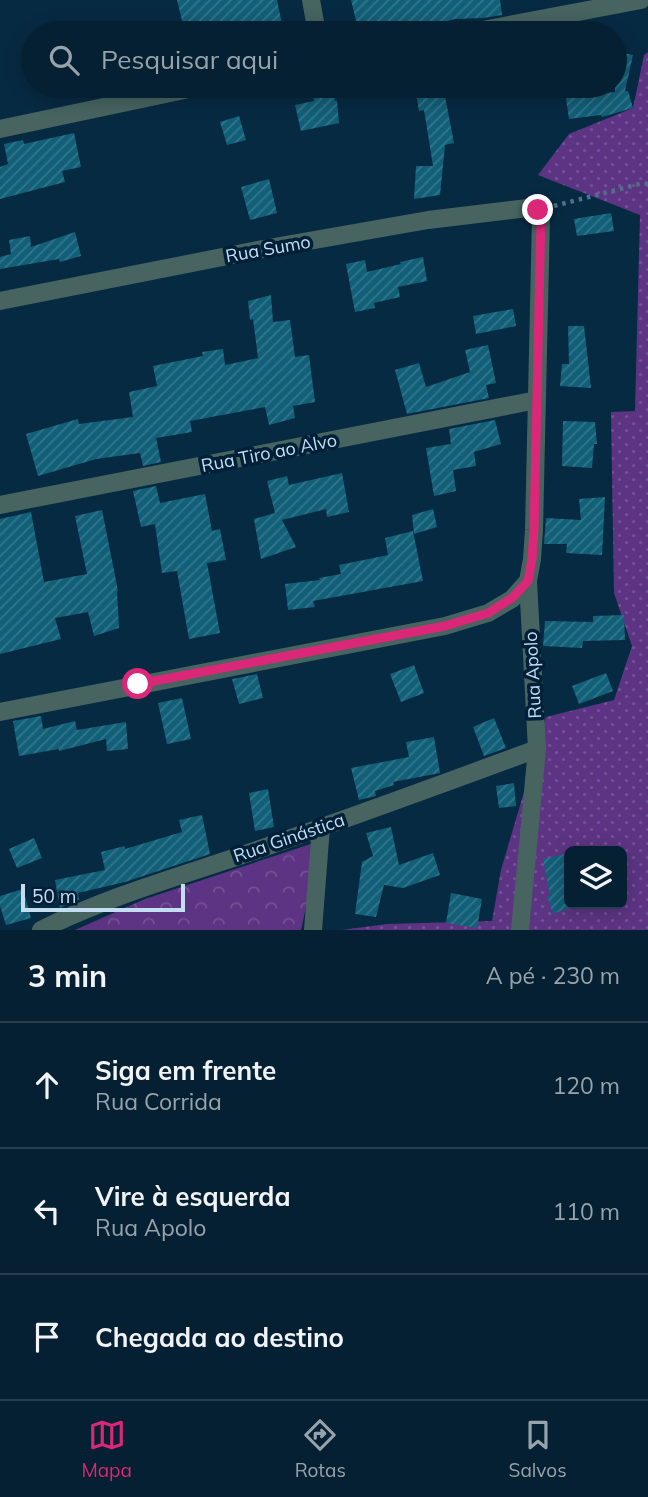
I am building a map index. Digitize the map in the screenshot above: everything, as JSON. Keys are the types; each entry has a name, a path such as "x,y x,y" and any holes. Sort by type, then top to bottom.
{"street":[{"path":"311,0 315,21"},
{"path":"548,21 641,0"},
{"path":"0,129 146,98"},
{"name":"Rua Sumo","path":"0,301 263,249 415,223 528,208 538,210"},
{"name":"Rua Apolo","path":"520,930 537,749 528,581 534,530 541,217 538,210"},
{"name":"Rua Tiro ao Alvo","path":"0,505 537,400"},
{"path":"0,712 445,626 488,613 512,598 528,581"},
{"name":"Rua Ginástica","path":"41,930 82,910 537,749"},
{"path":"313,930 321,827"}],"path":[{"path":"538,210 643,183 648,184"}],"green space":[{"path":"648,52 648,930 342,930 387,924 492,921 501,870 546,717 614,700 632,646 614,593 611,412 635,411 640,215 538,175 569,134 633,108 644,55"},
{"path":"320,841 301,930 75,930 145,899"}],"building":[{"path":"177,0 277,0 281,21 182,21"},
{"path":"351,0 500,0 502,15 447,21 356,21"},
{"path":"627,54 633,55 627,82"},
{"path":"628,91 633,108 602,117 569,119 566,98 627,98"},
{"path":"314,98 337,100 339,123 301,131 295,105 314,101"},
{"path":"417,98 445,98 454,143 445,145 440,195 414,199 416,166 433,166 424,110 419,111"},
{"path":"239,116 246,140 227,145 220,122"},
{"path":"74,133 81,167 62,171 65,182 0,199 0,167 8,164 4,144 23,140 24,144"},
{"path":"269,179 277,213 250,220 241,187"},
{"path":"611,213 614,231 577,236 574,219"},
{"path":"75,232 81,256 60,262 59,259 0,269 0,257 11,254 9,240 30,236 31,247"},
{"path":"423,257 427,281 398,287 400,297 374,303 375,308 355,312 346,264 365,260 367,272"},
{"path":"271,295 273,322 290,320 295,357 309,355 315,402 293,406 295,418 269,425 265,407 190,421 192,432 156,438 161,462 143,466 140,453 96,459 38,476 26,434 78,419 79,424 133,417 129,392 157,386 153,366 223,349 225,365 258,358 248,301"},
{"path":"513,309 516,326 476,334 473,316"},
{"path":"568,326 584,326 591,388 560,386 562,364 569,364"},
{"path":"488,345 496,383 486,385 489,398 407,414 395,370 419,363 426,387 470,372 465,350"},
{"path":"495,420 501,444 474,452 476,466 453,470 456,491 434,496 426,448 451,444 449,429"},
{"path":"563,421 595,422 597,444 594,444 592,468 562,466"},
{"path":"342,473 349,512 327,517 326,509 282,520 296,547 261,559 254,519 275,513 267,481 287,476 289,485"},
{"path":"156,486 160,503 205,494 212,531 220,529 226,560 207,563 220,633 189,639 177,571 162,573 155,524 141,527 133,491"},
{"path":"605,497 602,555 566,553 567,544 544,544 546,518 581,520 579,499"},
{"path":"433,509 437,527 414,534 412,515"},
{"path":"102,510 118,591 119,628 94,636 88,612 55,618 61,639 0,654 0,519 31,512 44,582 87,574 75,516"},
{"path":"413,531 423,581 313,601 315,607 288,610 285,584 320,580 319,578 341,574 339,565 388,555 385,538"},
{"path":"624,615 625,640 583,641 582,648 543,646 545,621 593,622 593,616"},
{"path":"414,665 424,693 401,702 390,674"},
{"path":"606,673 613,691 579,704 572,686"},
{"path":"257,674 263,698 239,704 232,679"},
{"path":"182,698 191,739 167,744 158,703"},
{"path":"41,716 43,729 75,721 77,730 126,722 128,749 107,751 106,739 59,751 19,756 13,721"},
{"path":"494,718 506,748 484,756 473,727"},
{"path":"434,737 440,773 393,782 394,785 375,791 376,796 359,800 351,768 409,757 406,742"},
{"path":"514,783 516,806 499,808 496,786"},
{"path":"268,789 274,827 255,831 249,793"},
{"path":"202,815 210,854 125,882 78,893 79,900 60,908 55,880 105,870 101,852 125,846 125,849 182,832 179,820"},
{"path":"391,827 399,865 433,853 440,875 403,888 384,885 376,917 355,914 362,862 373,856 366,833"},
{"path":"34,838 42,858 17,868 9,849"},
{"path":"564,854 564,909 566,909 553,914 547,896 550,895 543,859"},
{"path":"23,889 31,918 6,925 0,896"},
{"path":"451,893 482,899 477,928 446,923"}],"route":[{"path":"138,684 445,626 488,613 512,598 528,581 534,530 541,217 538,210"}]}
